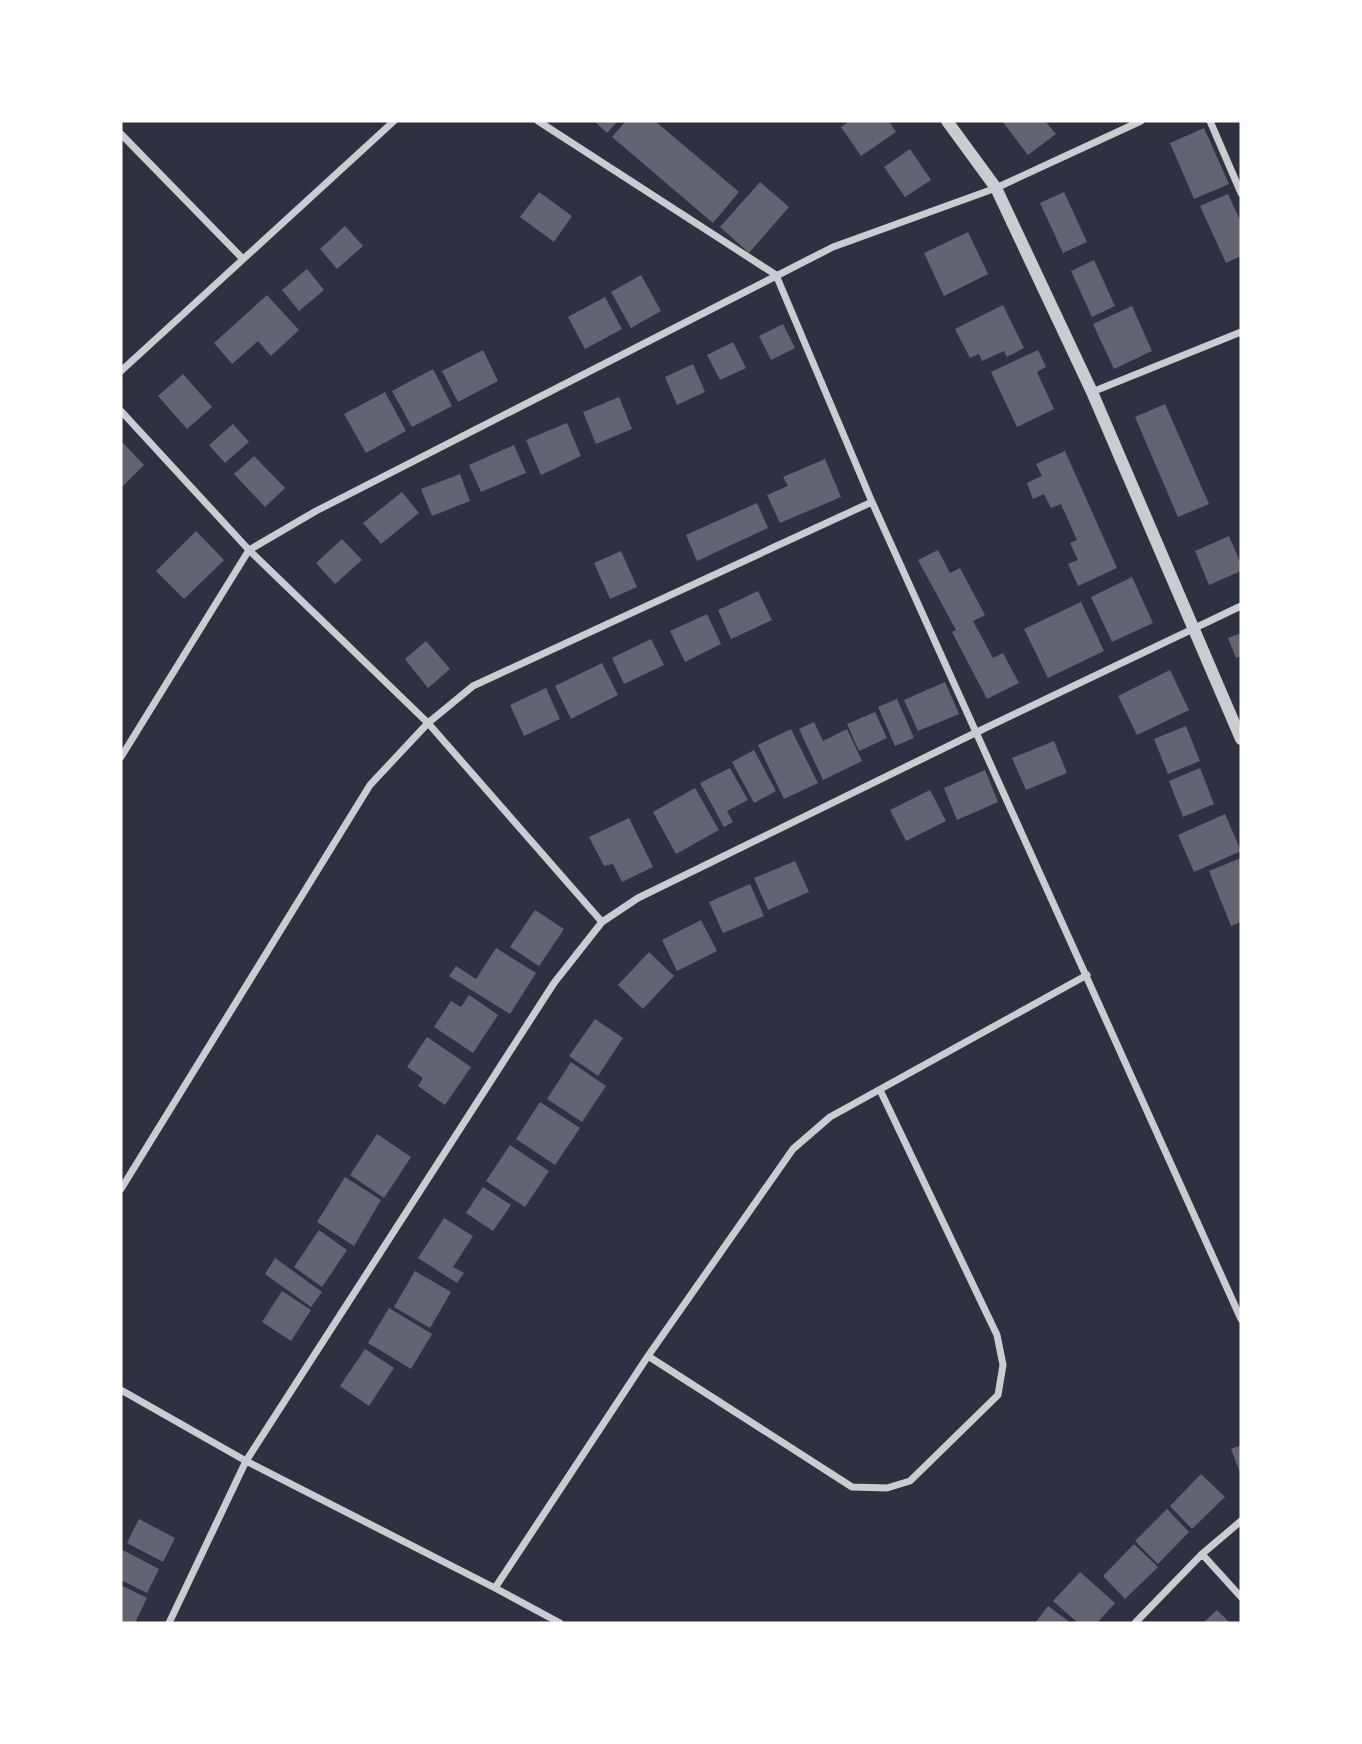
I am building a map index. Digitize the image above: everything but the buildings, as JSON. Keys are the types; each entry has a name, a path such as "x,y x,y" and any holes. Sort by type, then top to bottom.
{"street":[{"path":"121,371 394,121"},
{"path":"538,121 776,275 872,502 1241,1319"},
{"path":"947,121 996,188 1092,392 1241,739"},
{"path":"121,757 249,550 316,511 833,247 996,188 1141,121"},
{"path":"1210,121 1241,193"},
{"path":"121,134 243,259"},
{"path":"1092,392 1241,331"},
{"path":"121,411 249,550 428,723 602,922"},
{"path":"121,1189 370,785 428,723 473,686 872,502"},
{"path":"169,1623 246,1461 554,983 602,922 638,898 1241,606"},
{"path":"495,1588 648,1356 793,1149 830,1117 1087,975"},
{"path":"648,1356 852,1487 887,1488 910,1480 998,1395 1003,1365 997,1335 880,1090"},
{"path":"121,1390 246,1461 560,1623"},
{"path":"1135,1623 1202,1554 1241,1521"},
{"path":"1202,1554 1241,1597"}]}
